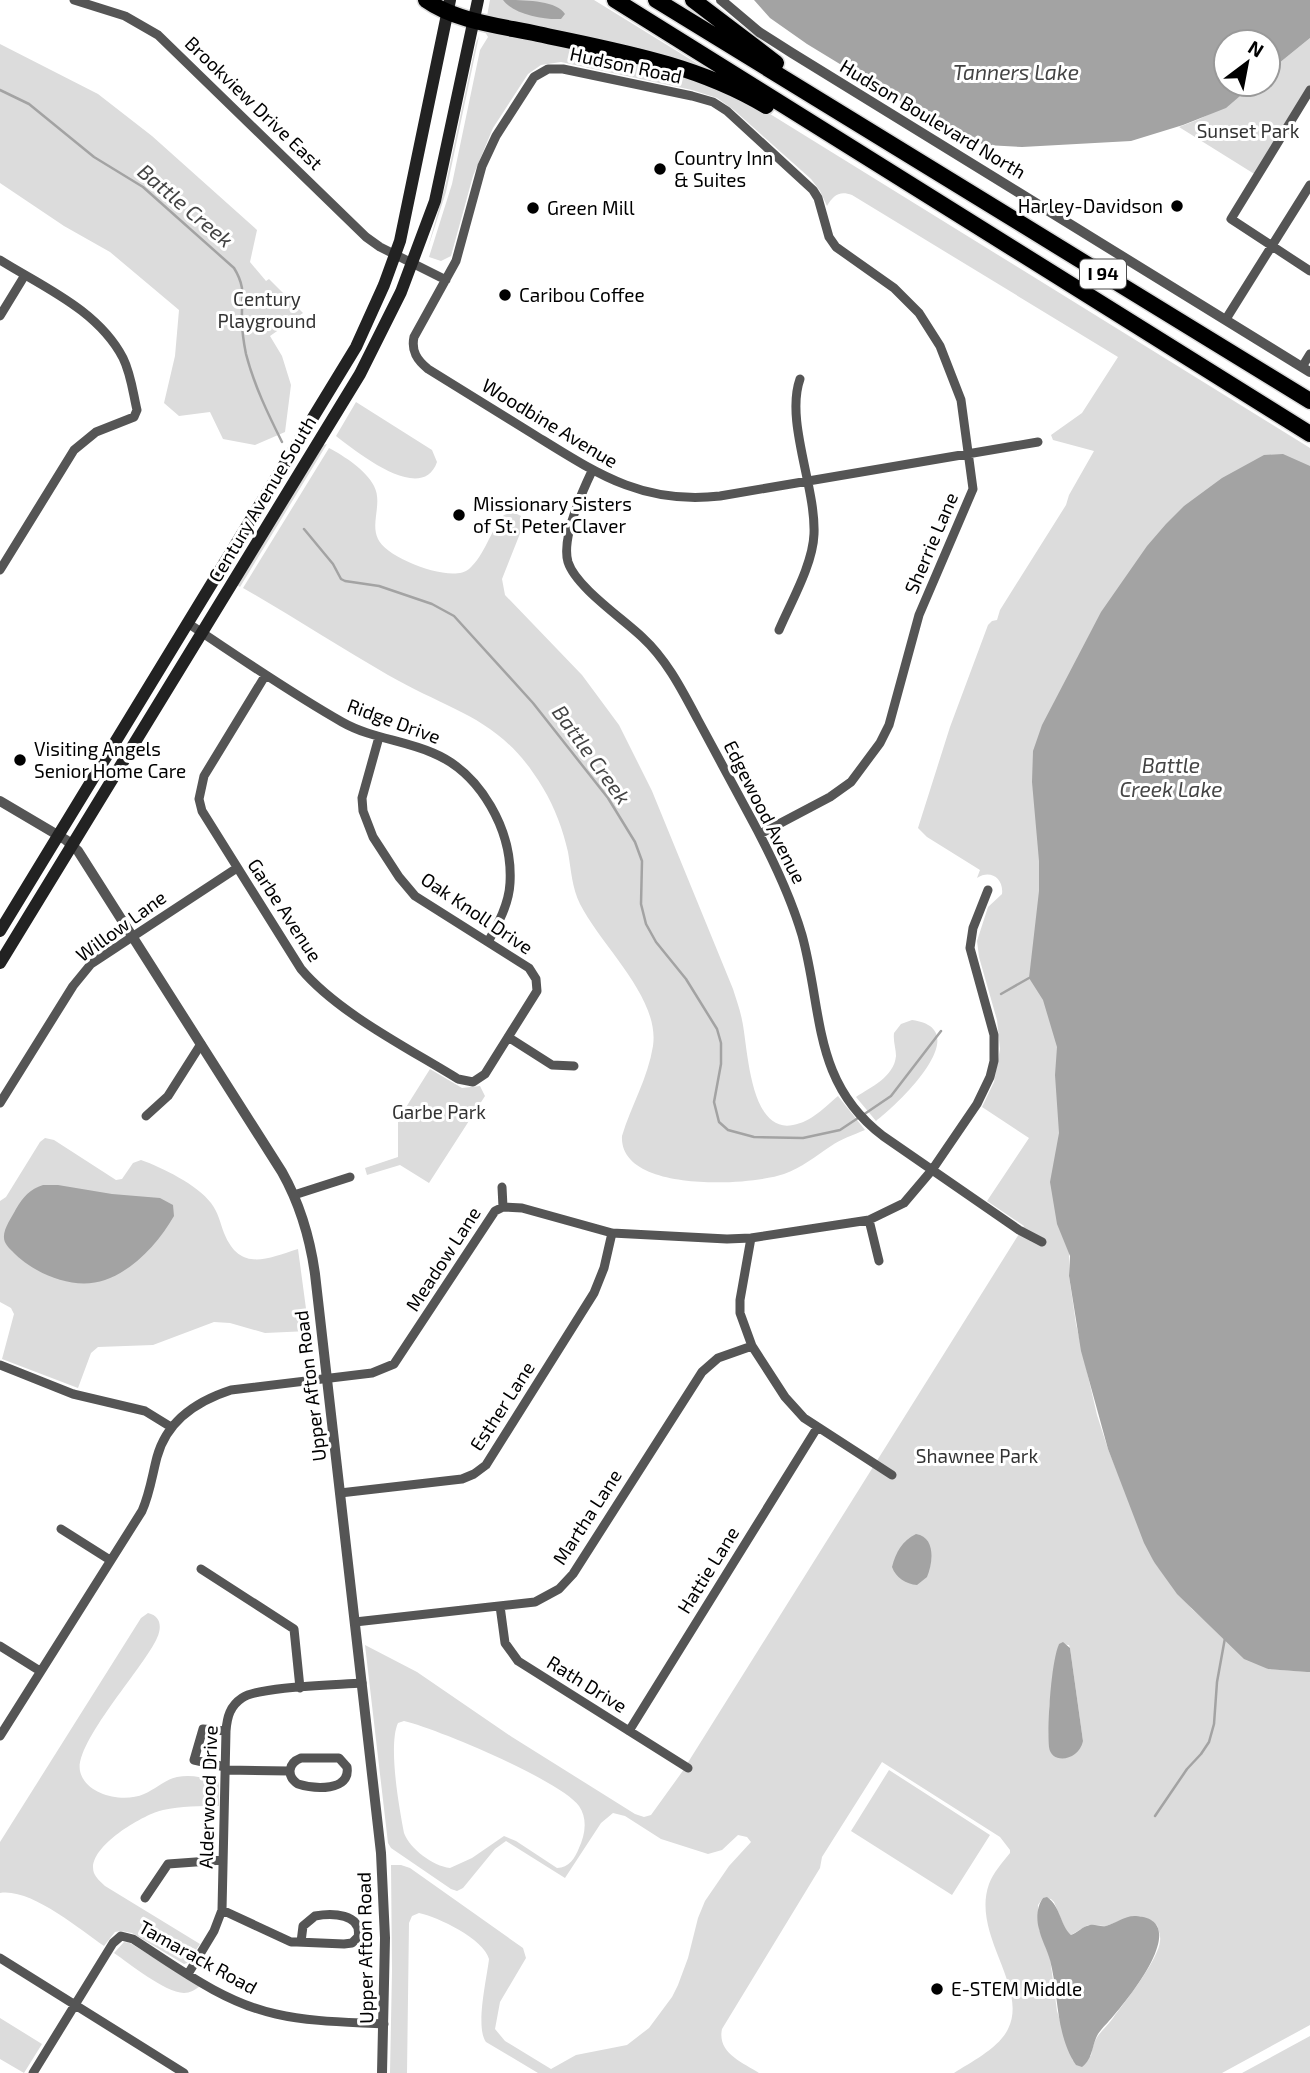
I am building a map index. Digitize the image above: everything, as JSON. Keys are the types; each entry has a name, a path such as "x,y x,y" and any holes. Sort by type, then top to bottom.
{"highway":[{"path":"426,0 449,6 474,20 683,67 759,102 895,174"},
{"name":"I 94","path":"615,0 1310,434"},
{"name":"I 94","path":"656,0 1310,401"},
{"path":"693,0 895,147"}],"main road":[{"name":"Century Avenue South","path":"0,963 360,374 413,263 435,201 478,0"},
{"name":"Century Avenue South","path":"0,931 345,367 372,313 396,254 408,207 449,6"}],"street":[{"name":"Brookview Drive East","path":"74,0 125,16 158,35 366,237 396,254"},
{"name":"Hudson Boulevard North","path":"721,0 759,32 792,53 1306,369"},
{"name":"Hudson Road","path":"446,280 463,240 480,174 490,148 531,80 548,69 563,69 713,103 727,111 813,190 821,208"},
{"path":"1310,90 1230,219 1310,271"},
{"path":"1226,319 1310,185"},
{"name":"Sherrie Lane","path":"760,834 830,797 852,782 880,743 889,725 919,615 971,498 973,482 961,400 954,377 930,329 894,288 836,247 829,237 821,208"},
{"path":"396,254 446,280"},
{"path":"0,260 80,309 99,326 115,345 128,369 137,410 134,417 96,432 74,450 0,570"},
{"path":"0,316 25,275"},
{"name":"Woodbine Avenue","path":"446,280 414,337 413,350 419,361 592,471 635,490 684,498 720,496 1038,442"},
{"path":"1306,369 1310,354"},
{"path":"779,629 811,552 814,522 794,404 800,379"},
{"name":"Edgewood Avenue","path":"592,471 569,531 566,553 572,571 578,580 654,648 760,834 783,883 802,936 817,1023 827,1058 853,1107 865,1121 932,1170 1023,1233 1042,1242"},
{"name":"Ridge Drive","path":"189,624 265,676 342,722 357,730 432,752 479,789 497,819 507,846 510,884 503,913 488,942"},
{"name":"Garbe Avenue","path":"265,676 200,785 199,799 202,811 310,980 328,997 363,1020 466,1082 479,1080 485,1074 508,1037"},
{"name":"Oak Knoll Drive","path":"379,737 362,798 363,811 373,837 415,896 529,968 536,979 537,991 508,1037"},
{"name":"Upper Afton Road","path":"0,801 73,845 294,1195 306,1228 313,1258 383,1885 382,2073"},
{"name":"Willow Lane","path":"0,1103 78,980 91,964 237,868"},
{"name":"Meadow Lane","path":"0,1735 142,1511 151,1488 158,1454 171,1427 194,1406 214,1395 231,1390 372,1373 394,1364 490,1216 503,1207 522,1208 612,1233 751,1238 869,1220 904,1203 932,1170 977,1104 990,1077 994,1061 994,1035 970,948 974,928 988,890"},
{"path":"508,1037 552,1065 574,1066"},
{"path":"146,1116 168,1096 201,1044"},
{"path":"294,1195 350,1177"},
{"path":"502,1187 503,1207"},
{"path":"869,1220 879,1261"},
{"name":"Esther Lane","path":"340,1493 462,1479 486,1465 594,1293 604,1268 612,1233"},
{"path":"751,1238 740,1313 752,1346 793,1408 817,1428 892,1475"},
{"name":"Martha Lane","path":"355,1622 535,1602 559,1589 573,1574 702,1372 718,1358 752,1346"},
{"path":"0,1365 73,1394 145,1411 171,1427"},
{"name":"Hattie Lane","path":"629,1731 817,1428"},
{"path":"61,1529 110,1560"},
{"path":"201,1569 294,1629 300,1688"},
{"name":"Rath Drive","path":"500,1606 505,1643 517,1661 688,1768"},
{"path":"0,1646 40,1671"},
{"name":"Alderwood Drive","path":"188,1974 216,1927 222,1910 226,1731 229,1711 242,1698 261,1691 362,1683"},
{"path":"226,1731 203,1729 194,1760 225,1769 289,1771"},
{"path":"304,1758 339,1758 348,1770 345,1781 334,1786 300,1786 293,1781 289,1771 293,1762 304,1758"},
{"path":"145,1898 168,1864 223,1860"},
{"path":"222,1910 284,1940 301,1942 350,1944 357,1938 359,1928 355,1921 347,1917 317,1915 304,1925 301,1942"},
{"name":"Tamarack Road","path":"75,2004 114,1941 121,1936 134,1939 231,1998 274,2014 300,2019 384,2024"},
{"path":"0,1958 184,2073"},
{"path":"33,2073 75,2004"}],"green space":[{"path":"490,0 594,0 719,77 487,16"},
{"name":"Shawnee Park","path":"489,30 646,62 754,104 1310,448 1310,857 1069,1253 1069,1276 1076,1324 1097,1415 1154,1562 1192,1609 1225,1638 1268,1669 1310,1672 1310,2025 1222,2073 954,2073 984,2054 1008,2029 1012,2013 1011,1996 987,1922 986,1903 989,1884 1010,1850 1000,1837 882,1762 822,1857 820,1868 722,2029 721,2037 727,2051 759,2073 538,2073 486,2042 482,2014 489,1959 485,1951 459,1930 419,1913 412,1916 409,1923 407,2073 390,2073 391,1865 410,1868 523,1948 526,1958 500,2002 495,2029 505,2041 551,2069 576,2055 627,2045 649,2028 678,1985 705,1901 729,1866 751,1842 747,1837 738,1835 722,1850 708,1854 661,1839 625,1816 613,1813 601,1823 565,1878 506,1841 495,1849 463,1888 457,1891 451,1889 391,1848 388,1843 365,1645 417,1672 512,1737 635,1814 644,1817 651,1815 682,1772 1024,1226 987,1201 1029,1138 982,1107 994,1082 1000,1049 997,1020 977,941 988,907 1002,894 1001,883 987,874 977,878 980,870 927,837 918,828 950,727 988,625 997,620 1000,610 1066,505 1094,451 1053,440 1051,435 1082,413 1118,357 852,195 837,195 827,206 811,179 717,98 692,90 561,62 541,65 528,74 493,128 473,176 451,256 441,261 429,257 452,184 480,50 488,37 485,32","holes":["1059,1644 1069,1645 1070,1648 1083,1741 1051,1752 1049,1707","404,1721 421,1726 470,1745 525,1770 568,1795 579,1806 585,1822 583,1838 573,1859 565,1866 557,1868 504,1836 472,1858 450,1868 423,1856 411,1845 404,1833 394,1761 398,1723","1043,1898 1051,1899 1066,1931 1071,1935 1088,1925 1106,1926 1133,1916 1140,1916 1157,1925 1160,1939 1154,1958 1097,2037 1091,2056 1073,2061 1057,2011 1050,1958 1039,1929 1038,1905"]},
{"path":"479,36 446,192 427,251 446,183"},
{"name":"Sunset Park","path":"1310,38 1310,90 1256,175 1179,127 1237,98 1282,98 1282,61"},
{"name":"Century Playground","path":"0,44 98,94 152,136 257,230 250,262 266,281 269,279 303,313 270,336 282,356 291,385 285,432 255,445 223,439 210,412 179,416 164,403 175,356 179,310 110,252 64,226 0,183"},
{"path":"356,402 432,450 437,462 429,474 418,478 404,477 389,471 373,463 336,436"},
{"path":"327,444 240,587 237,585 323,445"},
{"path":"329,448 360,469 374,486 378,539 393,554 420,567 449,573 461,573 469,569 504,515 513,512 521,516 523,526 502,579 505,595 582,675 619,725 652,791 733,989 759,1103 767,1116 778,1124 793,1125 812,1117 838,1096 865,1130 839,1141 784,1174 744,1181 689,1181 663,1176 641,1168 627,1154 622,1136 651,1058 653,1028 639,991 577,898 558,819 527,764 493,731 475,719 388,675 243,588"},
{"path":"912,1020 930,1026 937,1037 935,1052 914,1084 876,1121 856,1097 881,1081 891,1070 896,1056 894,1033 901,1024"},
{"name":"Garbe Park","path":"430,1069 462,1088 480,1086 485,1096 429,1183 400,1165 367,1175 365,1168 398,1157 398,1120"},
{"path":"45,1138 54,1140 116,1180 122,1179 133,1163 141,1160 179,1177 211,1203 230,1245 246,1258 265,1259 298,1249 309,1331 265,1333 230,1323 214,1322 153,1345 98,1347 91,1353 78,1388 2,1359 14,1314 11,1308 0,1302 0,1201 6,1197"},
{"path":"148,1613 159,1622 157,1638 88,1742 81,1758 80,1771 84,1780 98,1792 126,1798 144,1794 177,1777 193,1776 219,1782 219,1806 163,1810 143,1818 107,1843 94,1863 94,1873 105,1886 200,1944 184,1964 132,1933 115,1932 104,1946 40,1903 12,1893 0,1893 0,1842 141,1618"},
{"path":"889,1770 990,1835 952,1895 851,1831"},
{"path":"124,1942 130,1943 200,1986 184,1993 157,1983 114,1953"},
{"path":"0,2018 42,2044 24,2073 0,2059"},
{"path":"1310,2036 1310,2073 1242,2073"}],"water":[{"path":"503,0 547,3 561,9 565,14 561,19 538,17 514,9"},
{"name":"Tanners Lake","path":"754,0 1310,0 1310,38 1282,61 1282,28 1212,28 1212,98 1238,98 1226,108 1131,141 1022,147 986,145 940,125 807,44 770,18"},
{"name":"Battle Creek Lake","path":"1283,454 1310,466 1310,1672 1268,1669 1244,1659 1177,1594 1144,1543 1108,1449 1081,1351 1069,1276 1070,1256 1057,1224 1050,1182 1059,1133 1055,1075 1057,1047 1043,1000 1029,978 1039,891 1032,782 1033,751 1042,725 1101,612 1147,546 1166,524 1184,506 1222,478 1264,455"},
{"path":"43,1185 160,1198 173,1205 174,1216 153,1245 126,1269 93,1283 68,1282 31,1267 12,1251 4,1240 6,1227 21,1201 31,1191"},
{"path":"916,1534 927,1540 931,1551 931,1565 927,1577 917,1585 902,1580 892,1567 900,1548"},
{"path":"1063,1642 1070,1648 1083,1741 1076,1753 1060,1758 1051,1753 1049,1747 1049,1725 1056,1653 1059,1644"},
{"path":"1047,1897 1071,1935 1087,1926 1106,1926 1132,1916 1153,1921 1159,1933 1157,1949 1148,1968 1098,2034 1089,2059 1082,2067 1076,2065 1064,2040 1053,1973 1038,1925 1039,1905 1043,1898"}],"waterway":[{"name":"Battle Creek","path":"0,90 29,104 94,157 143,187 234,268 242,288 242,329 246,354 257,388 282,442"},
{"name":"Battle Creek","path":"304,529 333,564 341,579 379,586 432,604 454,616 533,703 608,798 635,842 642,861 641,904 646,924 656,942 686,979 717,1029 721,1043 721,1064 714,1102 719,1122 728,1130 754,1137 803,1138 840,1130 858,1118"},
{"name":"Battle Creek","path":"1001,994 1029,978"},
{"name":"Battle Creek","path":"863,1115 891,1096 941,1031"},
{"path":"1155,1816 1209,1742 1214,1724 1217,1682 1225,1638"}],"place":[{"name":"Country Inn & Suites","path":"660,169"},
{"name":"Harley-Davidson","path":"1177,206"},
{"name":"Green Mill","path":"533,208"},
{"name":"Caribou Coffee","path":"505,295"},
{"name":"Missionary Sisters of St. Peter Claver","path":"459,515"},
{"name":"Visiting Angels Senior Home Care","path":"20,760"},
{"name":"E-STEM Middle","path":"937,1989"}]}
